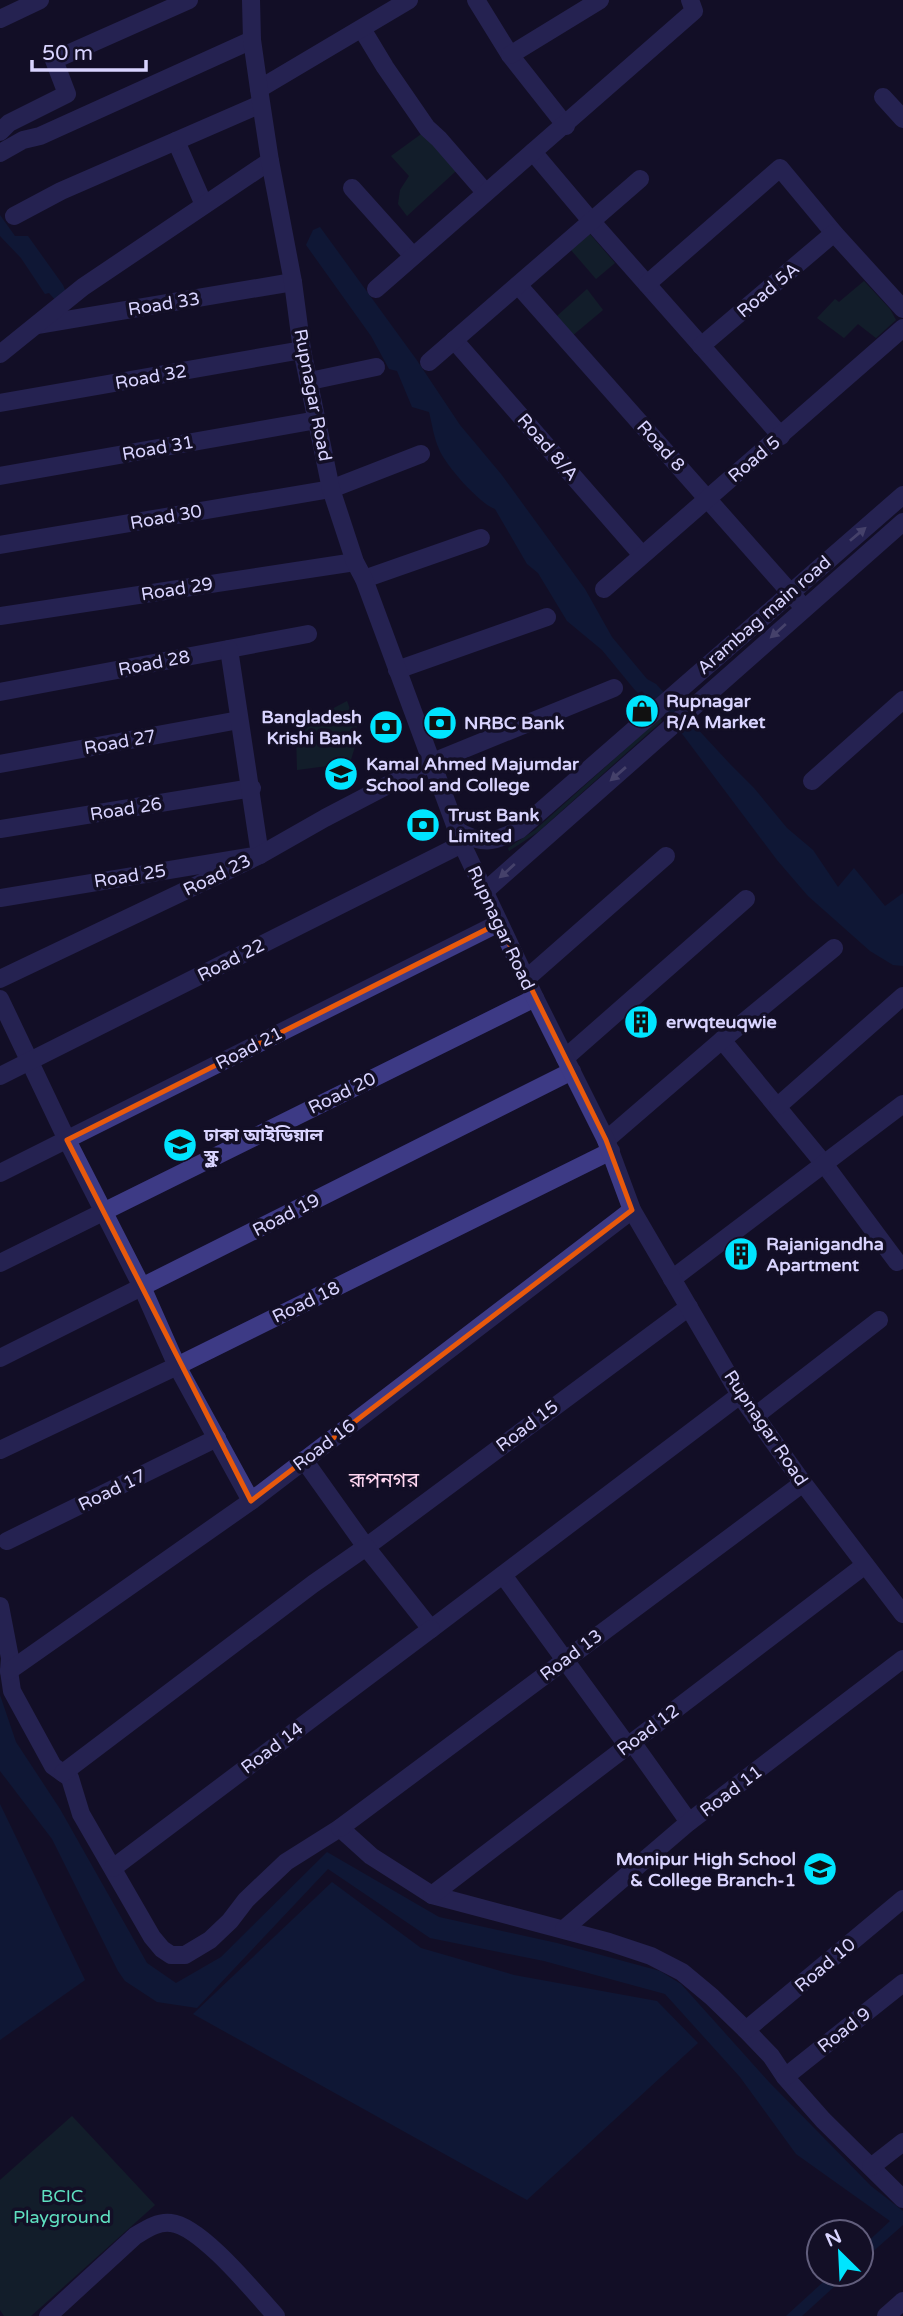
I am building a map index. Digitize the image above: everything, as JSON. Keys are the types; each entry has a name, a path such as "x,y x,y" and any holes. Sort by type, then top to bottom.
{"street":[{"path":"0,19 40,0"},
{"path":"0,132 9,123 67,94 54,60 189,0"},
{"name":"Rupnagar Road","path":"251,0 252,40 270,160 293,282 302,350 331,489 355,562 364,579 459,837 534,998 608,1146 632,1210 740,1395 864,1564 901,1605"},
{"path":"15,216 61,191 176,141 260,97 410,0"},
{"path":"476,0 510,55 566,125"},
{"path":"510,55 600,0"},
{"path":"376,289 694,11 690,0"},
{"path":"362,29 427,128 485,191"},
{"path":"0,153 23,140 40,136 252,40"},
{"path":"883,97 903,119"},
{"path":"176,141 204,205"},
{"path":"533,152 781,436"},
{"path":"0,354 83,287 270,160"},
{"path":"647,284 777,169 783,170 834,233 903,309"},
{"path":"429,362 640,179"},
{"path":"352,188 413,256"},
{"name":"Road 5A","path":"701,346 834,233"},
{"name":"Road 33","path":"35,325 293,282"},
{"name":"Road 8","path":"518,285 804,608"},
{"name":"Road 5","path":"604,589 903,328"},
{"name":"Road 8/A","path":"454,340 642,555"},
{"name":"Road 32","path":"0,403 302,350"},
{"path":"310,381 376,367"},
{"name":"Road 31","path":"0,476 317,419"},
{"name":"Road 30","path":"0,545 331,489 421,454"},
{"name":"Arambag main road","path":"459,837 484,842 519,830 903,495"},
{"path":"887,509 902,524"},
{"name":"Arambag main road","path":"484,892 902,524"},
{"path":"364,579 481,538"},
{"name":"Road 29","path":"0,616 355,562"},
{"path":"397,670 547,617"},
{"name":"Road 28","path":"0,692 308,634"},
{"path":"229,649 260,855"},
{"name":"Road 23","path":"0,979 260,855 430,763 614,688"},
{"path":"677,692 692,709"},
{"path":"812,781 903,700"},
{"name":"Road 27","path":"0,764 239,720"},
{"name":"Road 26","path":"0,829 252,788"},
{"name":"Road 22","path":"0,1076 459,837"},
{"name":"Road 25","path":"0,898 260,855"},
{"path":"526,979 666,856"},
{"name":"Road 19","path":"0,1358 568,1065 746,899"},
{"name":"Road 21","path":"0,1173 499,923"},
{"name":"Road 18","path":"0,1450 177,1366 608,1146 722,1040 834,948"},
{"path":"778,1106 903,996"},
{"name":"Road 20","path":"0,1263 534,998"},
{"path":"0,999 67,1140 142,1287 177,1366 251,1502"},
{"path":"722,1040 825,1165 897,1262"},
{"path":"672,1279 903,1104"},
{"name":"Road 16","path":"9,1671 251,1502 632,1210"},
{"name":"Road 15","path":"63,1773 313,1584 689,1307"},
{"path":"755,1416 879,1320"},
{"path":"689,1822 503,1575 740,1395"},
{"name":"Road 17","path":"7,1541 217,1438"},
{"path":"304,1460 366,1546 431,1629"},
{"name":"Road 13","path":"0,1606 10,1658 12,1691 53,1766 70,1778 81,1814 152,1937 171,1955 185,1955 210,1940 230,1922 246,1900 286,1862 340,1828 803,1483"},
{"name":"Road 12","path":"432,1895 864,1564"},
{"name":"Road 14","path":"113,1868 503,1575"},
{"name":"Road 11","path":"564,1929 689,1822 903,1659"},
{"path":"340,1828 371,1856 432,1895 564,1929 651,1956 682,1972 746,2030 823,2120 903,2199"},
{"name":"Road 10","path":"746,2030 903,1899"},
{"name":"Road 9","path":"785,2077 903,1983"},
{"path":"871,2167 903,2141"},
{"path":"48,2316 135,2236 152,2226 171,2222 193,2232 218,2253 276,2316"},
{"path":"886,2316 903,2301"}],"highlighted area":[{"path":"499,923 606,1140 632,1210 251,1501 67,1140"}],"green space":[{"path":"424,132 456,171 407,216 398,204 400,190 409,176 391,156"},
{"path":"590,234 615,263 596,279 571,250"},
{"path":"864,281 890,309 896,320 876,338 858,324 844,338 817,318 835,299 839,302"},
{"path":"587,289 603,310 572,336 557,316"},
{"path":"347,701 359,733 350,763 297,770 296,728"},
{"path":"660,718 662,721 538,832 509,851 508,848 535,830"},
{"name":"BCIC Playground","path":"72,2116 155,2205 31,2316 4,2316 0,2310 0,2180"}],"water":[{"path":"0,215 15,236 28,236 63,285 67,295 58,303 49,293 45,294 21,258 0,236"},
{"path":"320,227 416,359 460,425 501,474 585,589 612,637 647,679 656,684 754,788 787,828 813,850 838,887 854,868 885,906 903,893 903,966 893,965 870,951 808,896 777,860 683,735 642,691 638,693 634,689 602,650 567,621 538,573 527,564 495,509 472,492 448,465 437,445 429,412 412,407 397,371 389,369 371,336 306,245 313,230"},
{"path":"0,1695 16,1742 60,1809 147,1963 176,1983 221,1957 327,1852 439,1917 557,1943 660,1971 681,1984 769,2082 871,2186 903,2211 903,2225 875,2250 875,2235 890,2221 796,2154 740,2077 665,1994 544,1961 430,1938 328,1869 197,2008 157,2002 125,1981 118,1971 52,1839 0,1771"},
{"path":"0,1804 85,1980 0,2040"},
{"path":"332,1882 421,1948 514,1975 657,2001 698,2043 527,2200 193,2014"},
{"path":"817,2288 833,2288 802,2316 786,2316"}],"place":[{"name":"Rupnagar R/A Market","path":"642,711"},
{"name":"NRBC Bank","path":"440,723"},
{"name":"Bangladesh Krishi Bank","path":"386,727"},
{"name":"Kamal Ahmed Majumdar School and College","path":"341,774"},
{"name":"Trust Bank Limited","path":"423,825"},
{"name":"erwqteuqwie","path":"641,1022"},
{"name":"ঢাকা আইডিয়াল স্কুল","path":"180,1145"},
{"name":"Rajanigandha Apartment","path":"741,1254"},
{"name":"Monipur High School & College Branch-1","path":"820,1869"}],"district":[{"name":"রূপনগর","path":"384,1480"}]}
